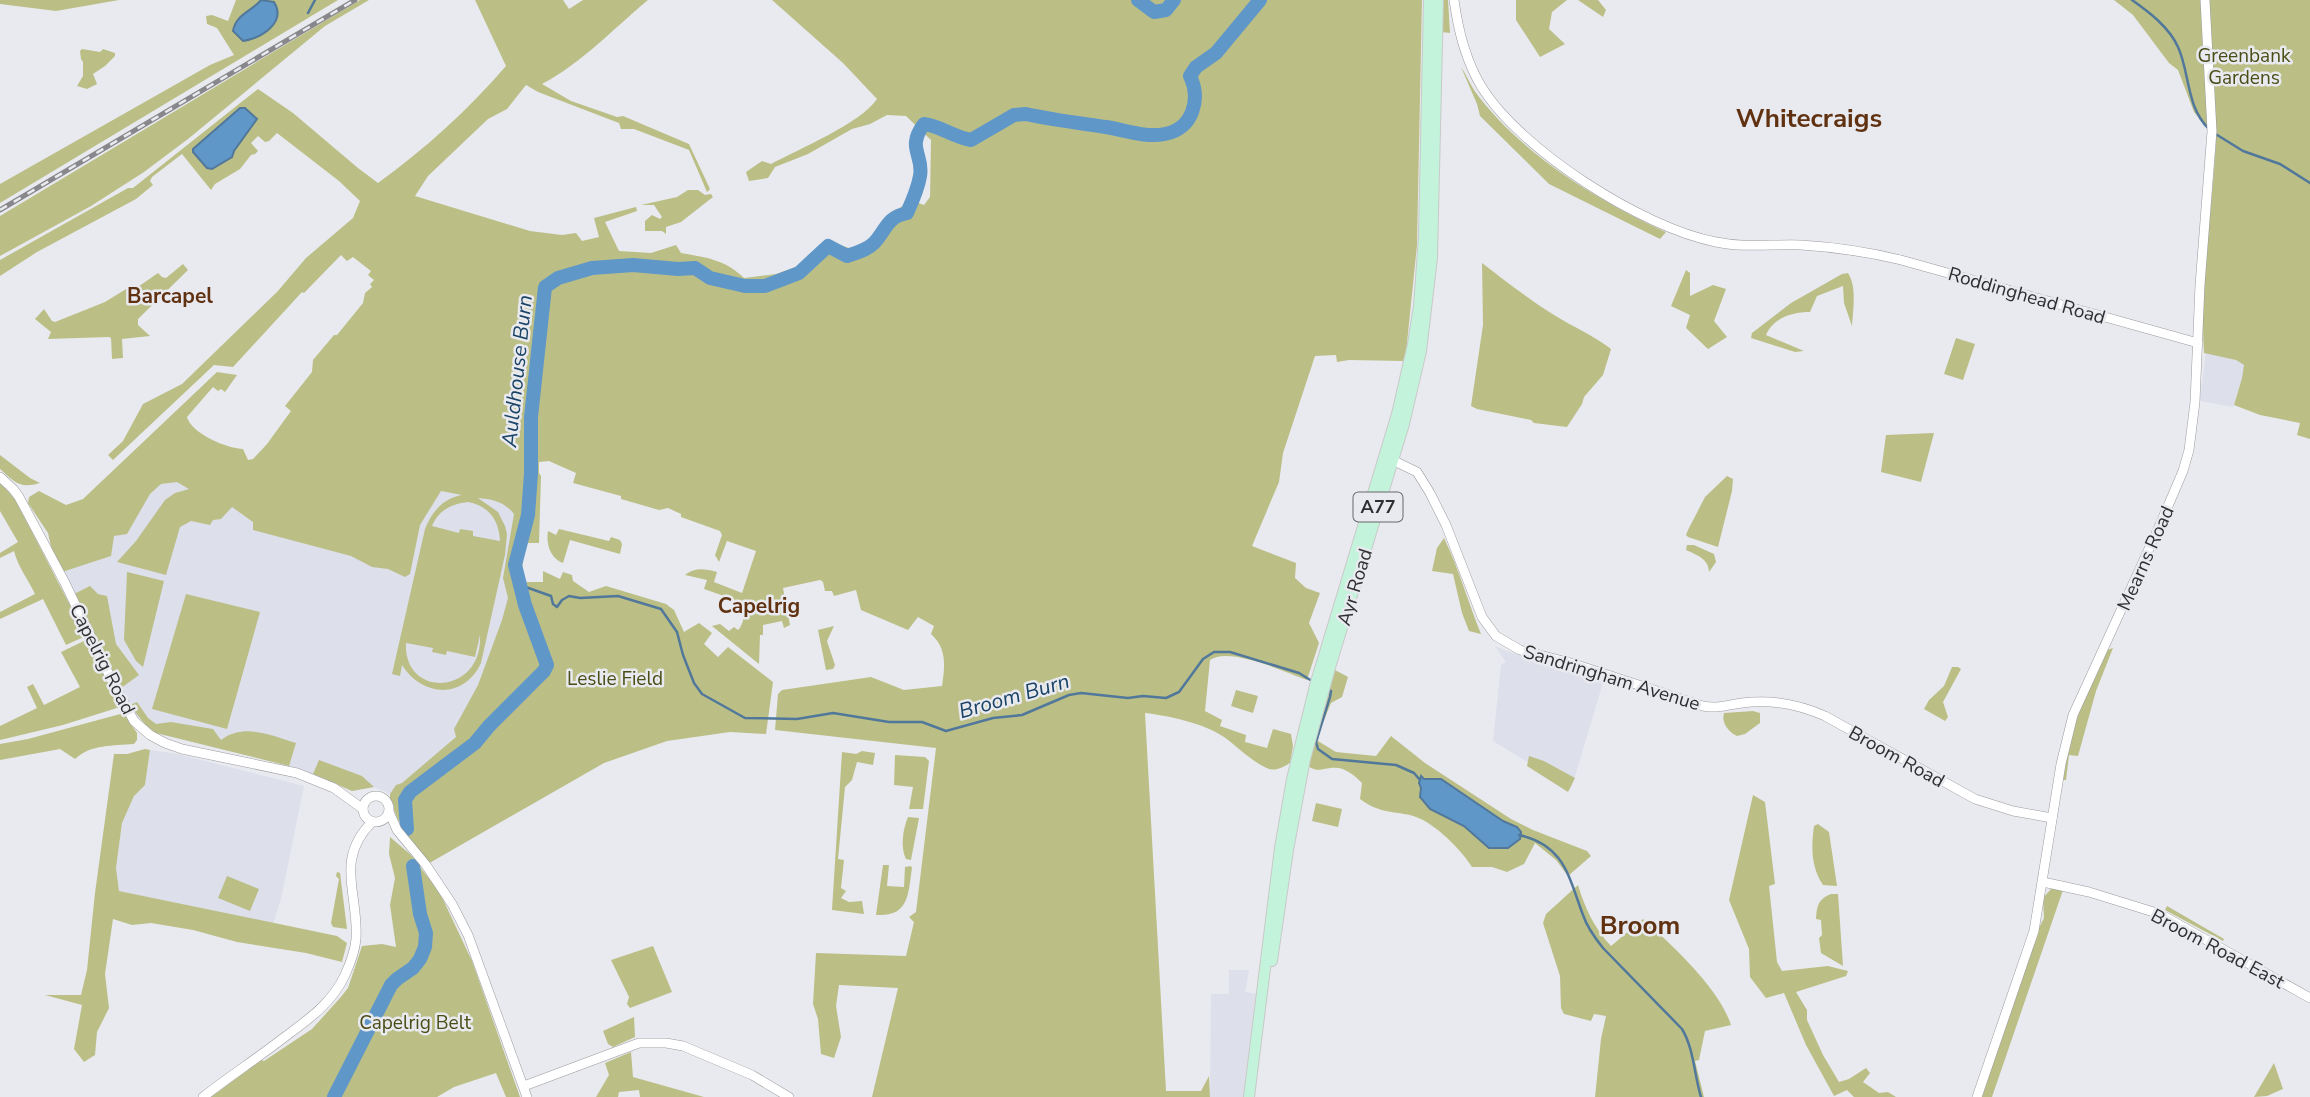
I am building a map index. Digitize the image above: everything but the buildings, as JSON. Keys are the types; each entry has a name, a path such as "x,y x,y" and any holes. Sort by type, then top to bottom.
{"main road":[{"name":"Ayr Road","path":"1429,0 1431,108"},
{"name":"Ayr Road","path":"1251,1097 1259,1004 1268,982 1305,759 1334,639 1388,458 1410,400 1427,270 1431,108 1438,0"}],"street":[{"name":"Roddinghead Road","path":"1454,0 1462,43 1482,88 1524,135 1572,175 1638,212 1702,239 1744,247 1792,245 1854,250 1901,260 2198,343"},
{"name":"Mearns Road","path":"1977,1097 2034,931 2064,748 2073,715 2159,527 2187,458 2192,433 2212,131 2206,0"},
{"name":"Sandringham Avenue","path":"1388,458 1417,472 1430,493 1446,525 1482,617 1496,636 1520,650 1571,663 1690,702 1714,708 1740,703"},
{"name":"Capelrig Road","path":"0,477 19,498 64,581 126,708 142,730 182,749 297,774 345,794 370,798"},
{"name":"Broom Road","path":"1740,703 1785,703 1814,711 1975,799 2013,811 2052,818"},
{"name":"Capelrig Road","path":"345,794 363,809"},
{"path":"397,830 365,817 363,809 370,798 378,796 385,800 397,830 426,864 452,904 468,935 527,1097"},
{"path":"203,1097 307,1022 334,994 347,971 355,947 349,876 354,848 364,830 389,812"},
{"name":"Broom Road East","path":"2043,882 2089,892 2160,914 2310,998"},
{"path":"523,1086 639,1043 666,1042 752,1075 789,1097"}],"shaded area":[{"path":"2206,352 2236,360 2244,365 2233,407 2200,401"},
{"path":"137,455 243,477 431,479 522,489 515,565 543,659 405,806 390,800 390,794 374,787 352,791 282,764 156,733 138,717 126,700 52,551"},
{"path":"1495,646 1603,683 1571,789 1493,741 1501,665 1506,662"},
{"path":"150,750 178,754 304,786 281,899 273,924 119,891 116,868 122,823 134,796 145,785"},
{"path":"1229,970 1249,970 1245,992 1256,994 1243,1097 1210,1097 1211,994 1229,994"}],"green space":[{"path":"0,0 119,0 56,11 0,4"},
{"path":"236,0 338,0 0,203 0,184 210,65 234,55 217,28 207,24 206,16 212,15 228,21"},
{"path":"360,0 369,0 325,26 144,172 91,206 0,256 0,216"},
{"name":"Leslie Field","path":"475,0 563,0 569,9 583,0 648,0 584,56 542,84 571,101 617,117 623,116 689,144 710,189 707,192 689,150 634,129 621,129 619,123 526,85 507,109 488,119 428,176 415,196 530,231 562,235 576,233 582,241 599,237 594,218 636,207 637,211 605,222 619,251 651,253 676,245 681,253 722,263 744,278 776,274 807,263 831,242 867,254 892,214 910,200 924,205 930,197 931,140 906,116 887,115 852,129 808,154 775,167 768,178 749,181 746,172 762,161 771,164 828,135 858,117 877,99 843,63 772,0 1422,0 1417,245 1406,353 1403,361 1337,362 1336,355 1315,356 1283,453 1279,482 1252,546 1296,563 1295,578 1306,588 1320,593 1309,623 1319,643 1307,680 1243,658 1230,656 1210,660 1205,711 1222,720 1220,726 1246,735 1245,742 1267,748 1273,729 1291,734 1293,746 1290,763 1277,769 1269,769 1251,759 1224,737 1206,728 1175,718 1145,713 1166,1091 1201,1091 1209,1076 1210,1097 872,1097 898,988 839,985 836,1006 841,1037 834,1058 821,1054 818,1019 813,1004 816,953 906,956 914,922 909,917 916,912 936,748 775,730 778,694 782,690 871,677 904,690 942,686 944,658 940,645 931,634 934,626 918,617 908,630 861,610 856,590 834,596 832,591 825,591 820,580 783,588 790,625 784,628 782,621 763,625 759,664 712,626 720,624 729,631 734,627 738,630 744,616 741,602 704,589 707,580 685,575 700,569 717,572 714,582 742,593 756,551 727,541 719,562 715,555 722,535 720,531 681,517 681,514 668,508 659,510 573,483 576,473 549,461 539,462 539,543 527,543 523,548 522,582 543,582 543,571 560,579 563,572 572,575 573,581 589,592 606,586 666,604 674,610 684,632 699,623 712,633 704,644 718,657 728,647 773,682 766,734 730,732 667,741 604,763 426,865 408,843 407,828 398,820 390,794 396,785 402,783 456,737 454,729 478,685 508,598 503,578 514,514 507,507 493,500 478,498 498,512 505,526 505,555 481,663 474,675 464,683 443,690 420,683 410,676 402,665 400,676 392,674 425,529 439,506 462,495 441,491 420,525 410,574 405,577 388,569 372,567 351,556 253,530 253,522 232,507 221,519 213,520 210,525 191,521 180,527 166,575 117,562 136,541 165,500 175,493 189,489 177,482 161,484 150,494 127,534 114,536 111,556 62,572 52,551 48,533 28,503 29,497 39,491 66,505 83,499 217,372 237,375 225,392 213,387 187,417 190,423 210,439 243,449 248,460 253,459 267,444 291,411 285,406 312,372 313,360 363,303 365,293 372,287 370,284 374,280 368,275 371,271 353,257 347,261 341,255 304,293 302,292 233,367 214,365 113,460 108,455 123,441 143,404 182,384 277,292 306,258 353,218 360,201 339,181 277,133 265,142 258,136 251,143 258,151 251,155 240,169 215,184 211,190 182,154 152,177 150,181 153,185 136,199 37,252 0,276 0,260 128,188 133,188 258,89 293,113 378,183 445,128 506,66","holes":["468,502 482,507 492,515 498,527 500,541 473,536 473,531 460,529 459,533 432,526 446,509","480,635 478,655 469,670 457,679 443,683 429,681 417,674 408,661 406,643 433,648 432,652 446,655 447,651 475,657"]},
{"path":"1443,0 1448,0 1450,33 1442,32"},
{"path":"1516,0 1567,0 1552,12 1549,29 1565,44 1540,57 1516,20"},
{"path":"1578,0 1598,0 1606,10 1603,17"},
{"name":"Greenbank Gardens","path":"2114,0 2310,0 2310,439 2297,435 2300,423 2260,415 2234,405 2244,365 2236,360 2204,353 2203,300 2216,138 2208,134 2207,128 2194,112 2178,70 2169,63 2133,15"},
{"path":"82,49 100,52 103,49 115,53 105,66 93,74 97,84 87,89 77,86 83,76"},
{"path":"1461,67 1492,113 1536,154 1587,190 1666,232 1660,239 1549,184 1480,116"},
{"path":"688,190 698,190 713,197 681,222 666,227 666,234 662,231 645,231 645,221 652,215 660,219 662,217 654,205 641,205 677,197"},
{"path":"1482,263 1545,309 1611,349 1603,375 1584,397 1567,427 1534,423 1531,420 1471,406 1483,325"},
{"path":"183,264 188,270 138,319 138,325 150,336 122,339 123,358 112,359 109,337 48,339 51,332 35,319 44,309 55,322 105,302 131,286 135,289 158,273 166,278"},
{"path":"1686,270 1690,273 1690,296 1713,285 1726,289 1714,321 1727,337 1708,349 1686,328 1690,315 1671,306"},
{"path":"1848,273 1853,291 1852,326 1844,303 1843,286 1817,296 1810,312 1790,315 1778,320 1769,329 1766,335 1804,351 1795,352 1751,338 1752,333 1791,303"},
{"path":"1956,338 1975,344 1963,380 1944,374"},
{"path":"1934,433 1921,482 1881,472 1886,435"},
{"path":"0,455 40,483 22,485 14,481 0,469"},
{"path":"1727,476 1733,479 1732,491 1718,547 1688,537 1688,530 1705,497"},
{"path":"0,483 15,499 86,636 66,645 43,599 0,619 0,612 35,594 14,551 0,558 0,553 18,542 0,511"},
{"path":"559,529 609,541 611,537 620,540 620,554 570,540 563,563 552,554 548,541 548,531 556,535"},
{"path":"1444,538 1481,634 1469,631 1453,574 1432,571 1437,548"},
{"path":"1687,545 1694,545 1714,554 1716,562 1709,572 1705,561 1686,550"},
{"path":"127,572 164,581 143,667 136,661 124,640"},
{"path":"90,586 98,594 107,596 116,644 139,675 121,688 74,594"},
{"path":"186,594 260,612 227,729 152,709"},
{"path":"834,626 827,641 835,665 833,669 826,670 818,630"},
{"path":"88,639 120,707 63,725 0,740 0,726 37,708 27,687 33,684 44,705 80,687 61,652"},
{"path":"2113,648 2096,691 2078,756 2069,755 2066,780 2063,780 2068,746 2079,713 2107,650"},
{"path":"1952,667 1961,669 1943,702 1948,717 1945,721 1924,709 1929,700 1944,686"},
{"path":"1335,670 1348,677 1342,697 1331,703 1318,741 1336,752 1376,756 1391,736 1425,763 1511,819 1587,851 1591,856 1568,876 1556,860 1535,843 1524,864 1507,872 1492,867 1472,867 1463,854 1430,824 1415,817 1368,805 1360,799 1362,783 1356,777 1340,768 1318,770 1309,767","holes":["1424,779 1441,779 1503,821 1517,827 1504,849 1489,848 1464,826 1430,809 1420,797 1419,783"]},
{"path":"1236,690 1258,696 1253,713 1231,706"},
{"path":"137,702 148,718 156,724 171,722 213,729 221,740 248,731 296,743 289,766 156,733 146,726 130,705"},
{"path":"124,713 137,733 134,744 95,748 75,759 60,749 0,760 0,744"},
{"path":"1724,713 1760,713 1760,723 1745,734 1737,736 1726,726"},
{"path":"150,750 145,785 134,796 122,823 116,868 119,891 337,936 347,943 342,962 306,953 237,942 193,930 151,923 132,925 113,919 105,974 109,1008 97,1032 95,1055 84,1062 74,1049 82,1005 45,995 81,995 87,970 114,754"},
{"path":"862,751 875,753 873,765 857,762 852,780 845,787 838,859 844,860 841,888 846,891 841,898 849,902 862,901 864,914 832,910 842,752 856,754"},
{"path":"895,755 925,757 929,761 923,809 909,809 913,787 894,785"},
{"path":"1529,756 1575,778 1568,792 1527,766"},
{"path":"319,760 362,776 374,787 352,791 313,774"},
{"path":"1753,795 1765,802 1775,884 1769,886 1777,962 1782,971 1828,966 1848,971 1846,976 1796,992 1807,1010 1807,1020 1823,1055 1839,1082 1866,1068 1870,1073 1863,1082 1879,1093 1888,1092 1896,1097 1854,1097 1847,1090 1834,1096 1806,1045 1784,993 1766,998 1750,977 1749,949 1729,900"},
{"path":"1316,803 1342,809 1338,827 1312,821"},
{"path":"908,817 919,818 911,860 906,859 903,844"},
{"path":"1818,824 1829,832 1837,886 1823,885 1816,871 1812,842 1814,826"},
{"name":"Capelrig Belt","path":"390,837 411,855 440,893 472,961 520,1097 506,1097 496,1073 454,1087 437,1097 211,1097 261,1060 264,1061 312,1029 348,988 362,946 382,944 396,947 390,905 395,878 389,854"},
{"path":"883,865 889,865 887,886 904,887 905,867 912,868 908,894 901,908 887,915 876,915"},
{"path":"337,872 340,873 347,929 333,927 331,923 339,879"},
{"path":"227,876 259,889 250,911 218,898"},
{"path":"1578,885 1591,917 1611,946 1643,919 1706,982 1725,1011 1731,1025 1705,1031 1699,1060 1695,1061 1704,1097 1595,1097 1606,1016 1594,1014 1591,1021 1564,1014 1561,1008 1560,976 1543,923 1546,914"},
{"path":"2051,889 2063,890 1992,1097 1982,1097 2035,936 2044,918 2043,898"},
{"path":"1831,894 1838,894 1843,966 1821,953 1821,920 1816,919 1817,910 1819,903"},
{"path":"2167,906 2224,939 2223,941 2165,910"},
{"path":"653,946 672,992 630,1008 627,1004 629,997 611,960"},
{"path":"634,1017 635,1037 613,1047 608,1044 603,1031"},
{"path":"631,1052 633,1077 704,1097 640,1097 639,1090 619,1092 618,1097 596,1097 609,1075 605,1063"},
{"path":"2274,1063 2283,1089 2267,1096 2254,1097"}],"water":[{"path":"261,0 274,2 277,10 275,23 257,37 243,41 233,31 235,25"},
{"path":"240,108 245,108 257,119 232,157 212,169 207,168 193,149"},
{"path":"1421,776 1424,779 1441,779 1503,821 1517,827 1521,832 1520,839 1508,848 1489,848 1464,826 1430,809 1420,797"}],"waterway":[{"path":"308,13 315,0"},
{"name":"Auldhouse Burn","path":"1138,0 1154,12 1166,10 1174,0"},
{"name":"Auldhouse Burn","path":"407,829 405,800 410,792 475,743 547,665 525,605 515,565 528,515 531,417 545,287 558,278 592,268 633,265 695,268 710,278 745,286 765,286 799,273 828,246 847,256 868,248 891,221 907,213 920,176 916,139 924,124 971,140 1014,115 1026,114 1143,134 1158,135 1175,131 1188,120 1192,112 1195,94 1190,76 1196,67 1216,53 1260,0"},
{"path":"2132,0 2158,20 2174,40 2182,57 2196,111 2209,129"},
{"path":"2214,133 2243,151 2280,164 2310,183"},
{"name":"Broom Burn","path":"520,585 551,596 557,607 569,596 618,596 661,609 677,632 694,683 702,694 745,718 797,719 833,713 889,722 922,722 946,731 993,718 1022,715 1069,695 1081,693 1128,698 1166,698 1179,692 1203,659 1214,652 1230,652 1299,673 1312,681"},
{"name":"Broom Burn","path":"1327,689 1331,691 1316,742 1318,749 1332,759 1396,765 1414,773 1420,780"},
{"name":"Broom Burn","path":"1519,835 1534,840 1556,855 1569,876 1585,919 1597,940 1682,1029 1691,1053 1701,1097"},
{"path":"334,1097 391,985 413,968 425,947 426,933 420,914 413,866"}],"railway":[{"path":"0,210 355,0"}],"district":[{"name":"Whitecraigs","path":"1809,118"},
{"name":"Barcapel","path":"170,296"},
{"name":"Capelrig","path":"759,606"},
{"name":"Broom","path":"1640,925"}]}
